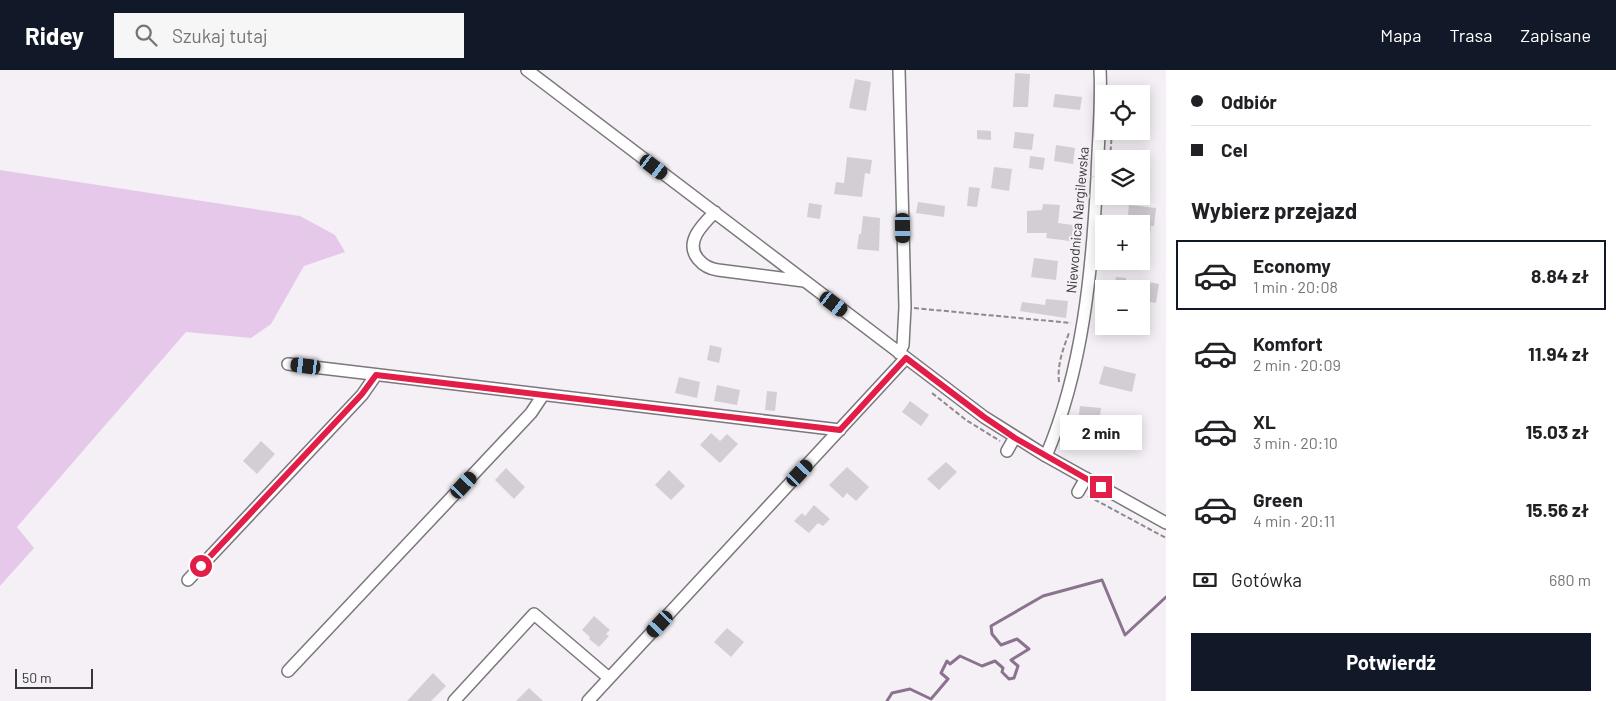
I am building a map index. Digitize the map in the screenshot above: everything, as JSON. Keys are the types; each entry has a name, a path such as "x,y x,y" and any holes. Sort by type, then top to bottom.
{"street":[{"path":"527,70 984,417 1015,438 1166,523"},
{"path":"588,701 840,430 902,355 905,307 899,70"},
{"name":"Niewodnica Nargilewska","path":"1046,456 1073,373 1090,268 1099,126 1100,70"},
{"path":"715,212 701,226 692,245 694,254 707,267 806,282"},
{"path":"288,364 840,430"},
{"path":"188,580 362,394 376,375"},
{"path":"288,671 531,413 543,395"},
{"path":"1007,451 1015,438"},
{"path":"1078,492 1086,478"},
{"path":"454,701 534,614 609,678"}],"path":[{"path":"905,307 1074,324"},
{"path":"1059,388 1058,371 1070,331"}],"shaded area":[{"path":"0,170 300,216 335,235 345,252 304,266 271,324 251,338 186,332 17,527 34,548 0,586"}],"building":[{"path":"1015,73 1030,74 1028,107 1013,107"},
{"path":"855,79 871,82 866,111 849,108"},
{"path":"1055,94 1082,97 1080,110 1053,107"},
{"path":"977,130 991,131 991,140 977,139"},
{"path":"1015,132 1034,134 1032,150 1013,148"},
{"path":"1056,145 1075,148 1073,164 1054,161"},
{"path":"1030,156 1045,158 1043,170 1029,168"},
{"path":"847,157 872,160 870,174 865,173 862,197 834,194 836,182 844,183"},
{"path":"994,167 1012,169 1009,191 991,188"},
{"path":"969,187 980,188 977,207 967,206"},
{"path":"918,202 945,206 944,217 916,213"},
{"path":"809,203 822,205 820,219 807,217"},
{"path":"1043,204 1060,205 1058,223 1080,226 1078,242 1046,238 1047,233 1027,233 1027,211 1042,210"},
{"path":"1129,205 1156,208 1154,226 1151,226 1150,235 1150,215 1128,215"},
{"path":"863,216 880,218 879,251 857,249"},
{"path":"1034,258 1058,261 1056,280 1031,277"},
{"path":"1116,277 1126,278 1126,280 1116,280"},
{"path":"1150,282 1159,284 1156,303 1150,302"},
{"path":"1046,299 1068,301 1066,318 1020,311 1022,302 1045,305"},
{"path":"710,345 722,348 719,363 707,360"},
{"path":"1104,366 1136,374 1132,392 1099,384"},
{"path":"679,377 700,382 697,398 675,393"},
{"path":"717,385 740,390 737,405 714,401"},
{"path":"767,391 777,392 775,411 765,410"},
{"path":"910,401 929,415 921,426 902,412"},
{"path":"1080,406 1101,408 1098,433 1077,431"},
{"path":"711,433 720,441 727,434 738,444 720,463 700,445"},
{"path":"261,441 275,454 257,474 243,461"},
{"path":"946,462 957,472 939,490 927,479"},
{"path":"847,467 869,487 856,501 847,493 843,498 829,485"},
{"path":"506,468 525,487 514,499 495,480"},
{"path":"669,470 685,486 671,500 655,485"},
{"path":"814,505 830,519 823,526 818,523 809,533 794,521 802,513 805,516"},
{"path":"594,616 610,630 606,634 609,636 599,647 582,630"},
{"path":"727,628 744,642 731,657 714,642"},
{"path":"433,673 446,686 431,701 407,701"},
{"path":"529,688 543,701 516,701"}],"waterway":[{"path":"887,701 892,693 910,689 931,699 948,679 941,673 947,661 950,664 960,656 982,666 995,661 1003,668 1002,672 1009,679 1014,678 1018,666 1011,660 1029,649 1017,639 1001,645 992,634 991,626 1043,596 1102,580 1125,635 1166,597"}],"route":[{"path":"201,566 362,394 376,375 840,430 906,358 1015,438 1101,487"}]}
